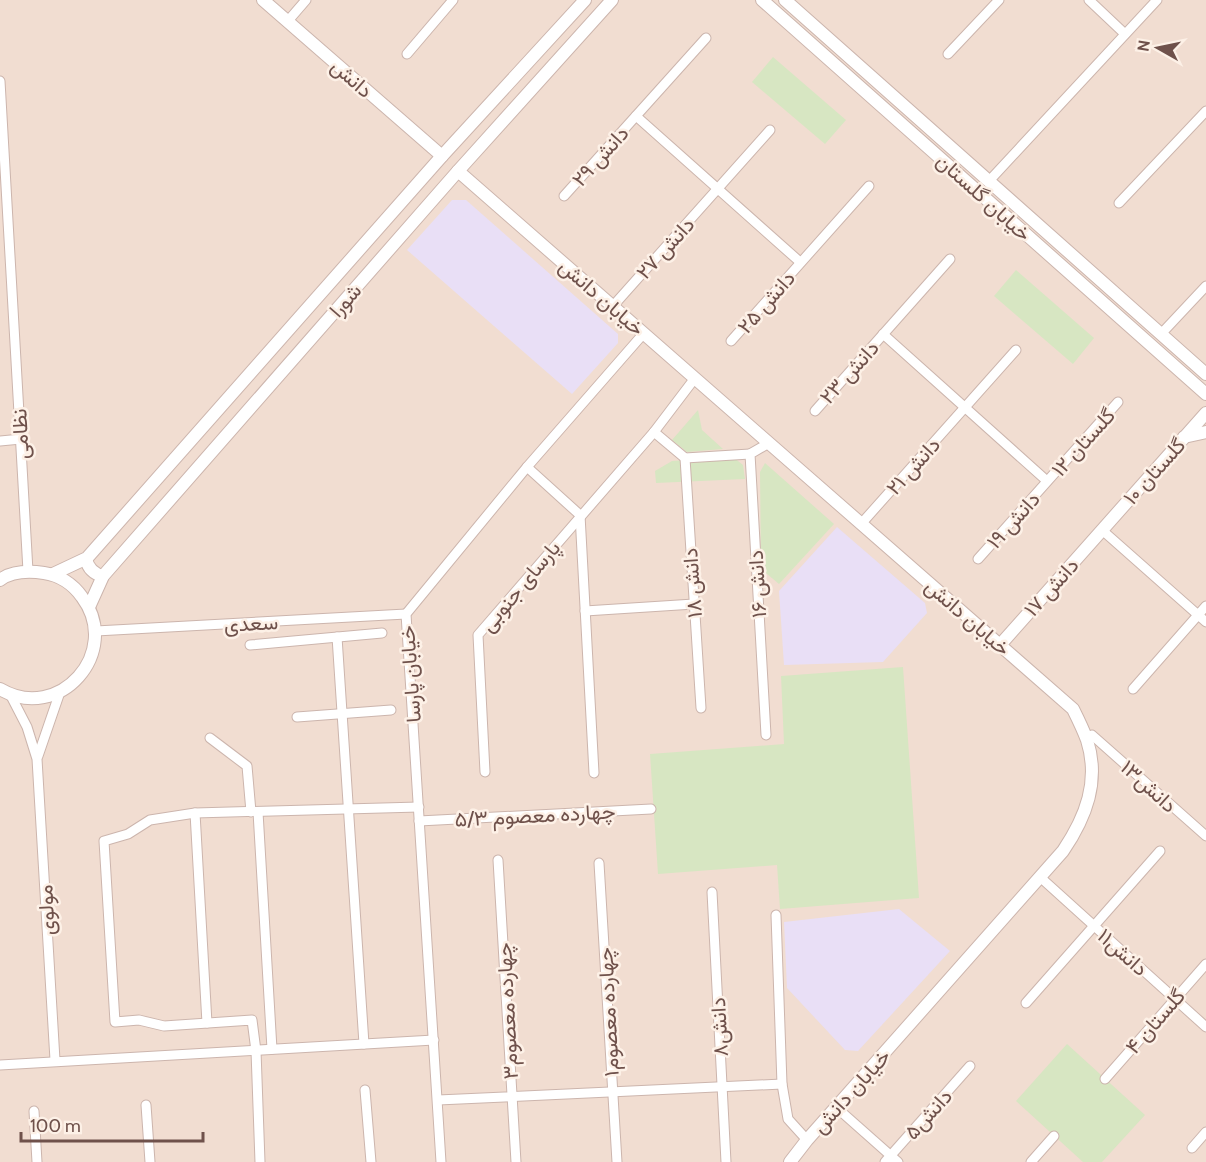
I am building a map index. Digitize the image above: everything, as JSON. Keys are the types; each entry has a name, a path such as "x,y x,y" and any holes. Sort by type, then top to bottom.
{"street":[{"name":"دانش","path":"263,0 442,156"},
{"path":"287,21 306,0"},
{"path":"406,54 453,0"},
{"name":"شورا","path":"53,574 86,559 442,156 585,0"},
{"name":"شورا","path":"89,607 103,576 458,171 612,0"},
{"name":"خیابان گلستان","path":"762,0 1206,394"},
{"name":"خیابان گلستان","path":"785,0 1206,374"},
{"path":"1089,0 1125,34"},
{"path":"989,181 1156,0"},
{"path":"948,54 997,2"},
{"name":"دانش ۲۹","path":"564,196 706,38"},
{"name":"نظامی","path":"0,81 5,242 21,439 28,571"},
{"path":"1119,203 1206,111"},
{"path":"636,116 800,262"},
{"name":"دانش ۲۷","path":"613,306 770,130"},
{"name":"خیابان دانش","path":"458,171 1073,709 1087,740 1092,768 1089,799 1078,828 1063,851 790,1162"},
{"name":"دانش ۲۵","path":"731,341 869,186"},
{"name":"دانش ۲۳","path":"815,411 951,259"},
{"path":"1161,334 1206,286"},
{"name":"خیابان پارسا","path":"441,1162 406,614 527,467 644,333"},
{"path":"884,334 1047,481"},
{"name":"دانش ۲۱","path":"861,524 1017,350"},
{"name":"پارسای جنوبی","path":"485,772 478,635 654,432 695,378"},
{"name":"گلستان ۱۲","path":"1047,481 1118,402"},
{"name":"گلستان ۱۰","path":"1102,530 1206,413"},
{"path":"654,432 685,458 750,454 769,443"},
{"path":"1185,437 1206,432"},
{"path":"0,441 21,439"},
{"name":"دانش ۱۶","path":"750,454 765,735"},
{"name":"دانش ۱۸","path":"685,458 701,708"},
{"path":"527,467 580,515 594,773"},
{"name":"دانش ۱۹","path":"978,559 1047,481"},
{"path":"1102,530 1206,622"},
{"name":"دانش ۱۷","path":"1000,645 1102,530"},
{"path":"86,559 87,565 97,575 103,576"},
{"path":"0,580 28,571 53,574 75,587 89,607 96,631 92,656 80,677 60,693 36,699 6,693"},
{"path":"585,611 694,604"},
{"path":"1133,689 1206,606"},
{"name":"سعدی","path":"96,631 406,614"},
{"path":"250,645 382,633"},
{"path":"337,637 364,1044"},
{"path":"6,693 27,727 37,759"},
{"path":"37,759 60,693"},
{"path":"297,717 391,710"},
{"name":"دانش۱۳","path":"1092,735 1206,836"},
{"path":"210,738 247,766 255,812 272,1049"},
{"name":"مولوی","path":"37,759 55,1060"},
{"path":"260,1162 256,1051 252,1020 164,1026 139,1020 115,1022 104,841 128,834 150,820 195,813 418,807"},
{"name":"چهارده معصوم ۵/۳","path":"419,821 651,809"},
{"path":"195,813 207,1023"},
{"path":"1026,1003 1160,851"},
{"name":"چهارده معصوم۳","path":"498,860 516,1162"},
{"name":"چهارده معصوم۱","path":"599,863 617,1162"},
{"name":"دانش۱۱","path":"1040,877 1206,1027"},
{"name":"دانش۸","path":"712,892 726,1162"},
{"path":"776,915 782,1084 788,1119 807,1140"},
{"name":"گلستان ۴","path":"1105,1078 1206,964"},
{"path":"0,1065 55,1060 434,1040"},
{"name":"دانش۵","path":"892,1160 970,1066"},
{"path":"438,1100 782,1084"},
{"path":"365,1090 371,1162"},
{"path":"146,1106 150,1162"},
{"path":"837,1107 892,1160"},
{"path":"34,1111 37,1162"},
{"path":"1192,1148 1206,1132"},
{"path":"1031,1162 1054,1136"},
{"name":"خیابان دانش","path":"780,1162 793,1146 807,1140"}],"shaded area":[{"path":"0,0 1206,0 1206,1162 0,1162"},
{"path":"452,200 466,200 618,334 618,343 572,394 407,250"},
{"path":"837,527 925,603 927,613 883,662 784,665 779,591"},
{"path":"899,909 950,951 858,1051 845,1050 787,988 784,922"}],"green space":[{"path":"773,57 846,120 825,144 752,82"},
{"path":"1016,270 1094,338 1073,364 994,296"},
{"path":"698,410 702,430 723,449 687,452 672,440"},
{"path":"733,457 743,465 745,479 656,483 655,471 672,461"},
{"path":"765,463 834,524 779,584 761,569 760,472"},
{"path":"903,667 919,898 780,909 777,865 658,874 650,754 784,744 781,676"},
{"path":"1067,1044 1145,1115 1102,1162 1083,1162 1016,1101"}]}
